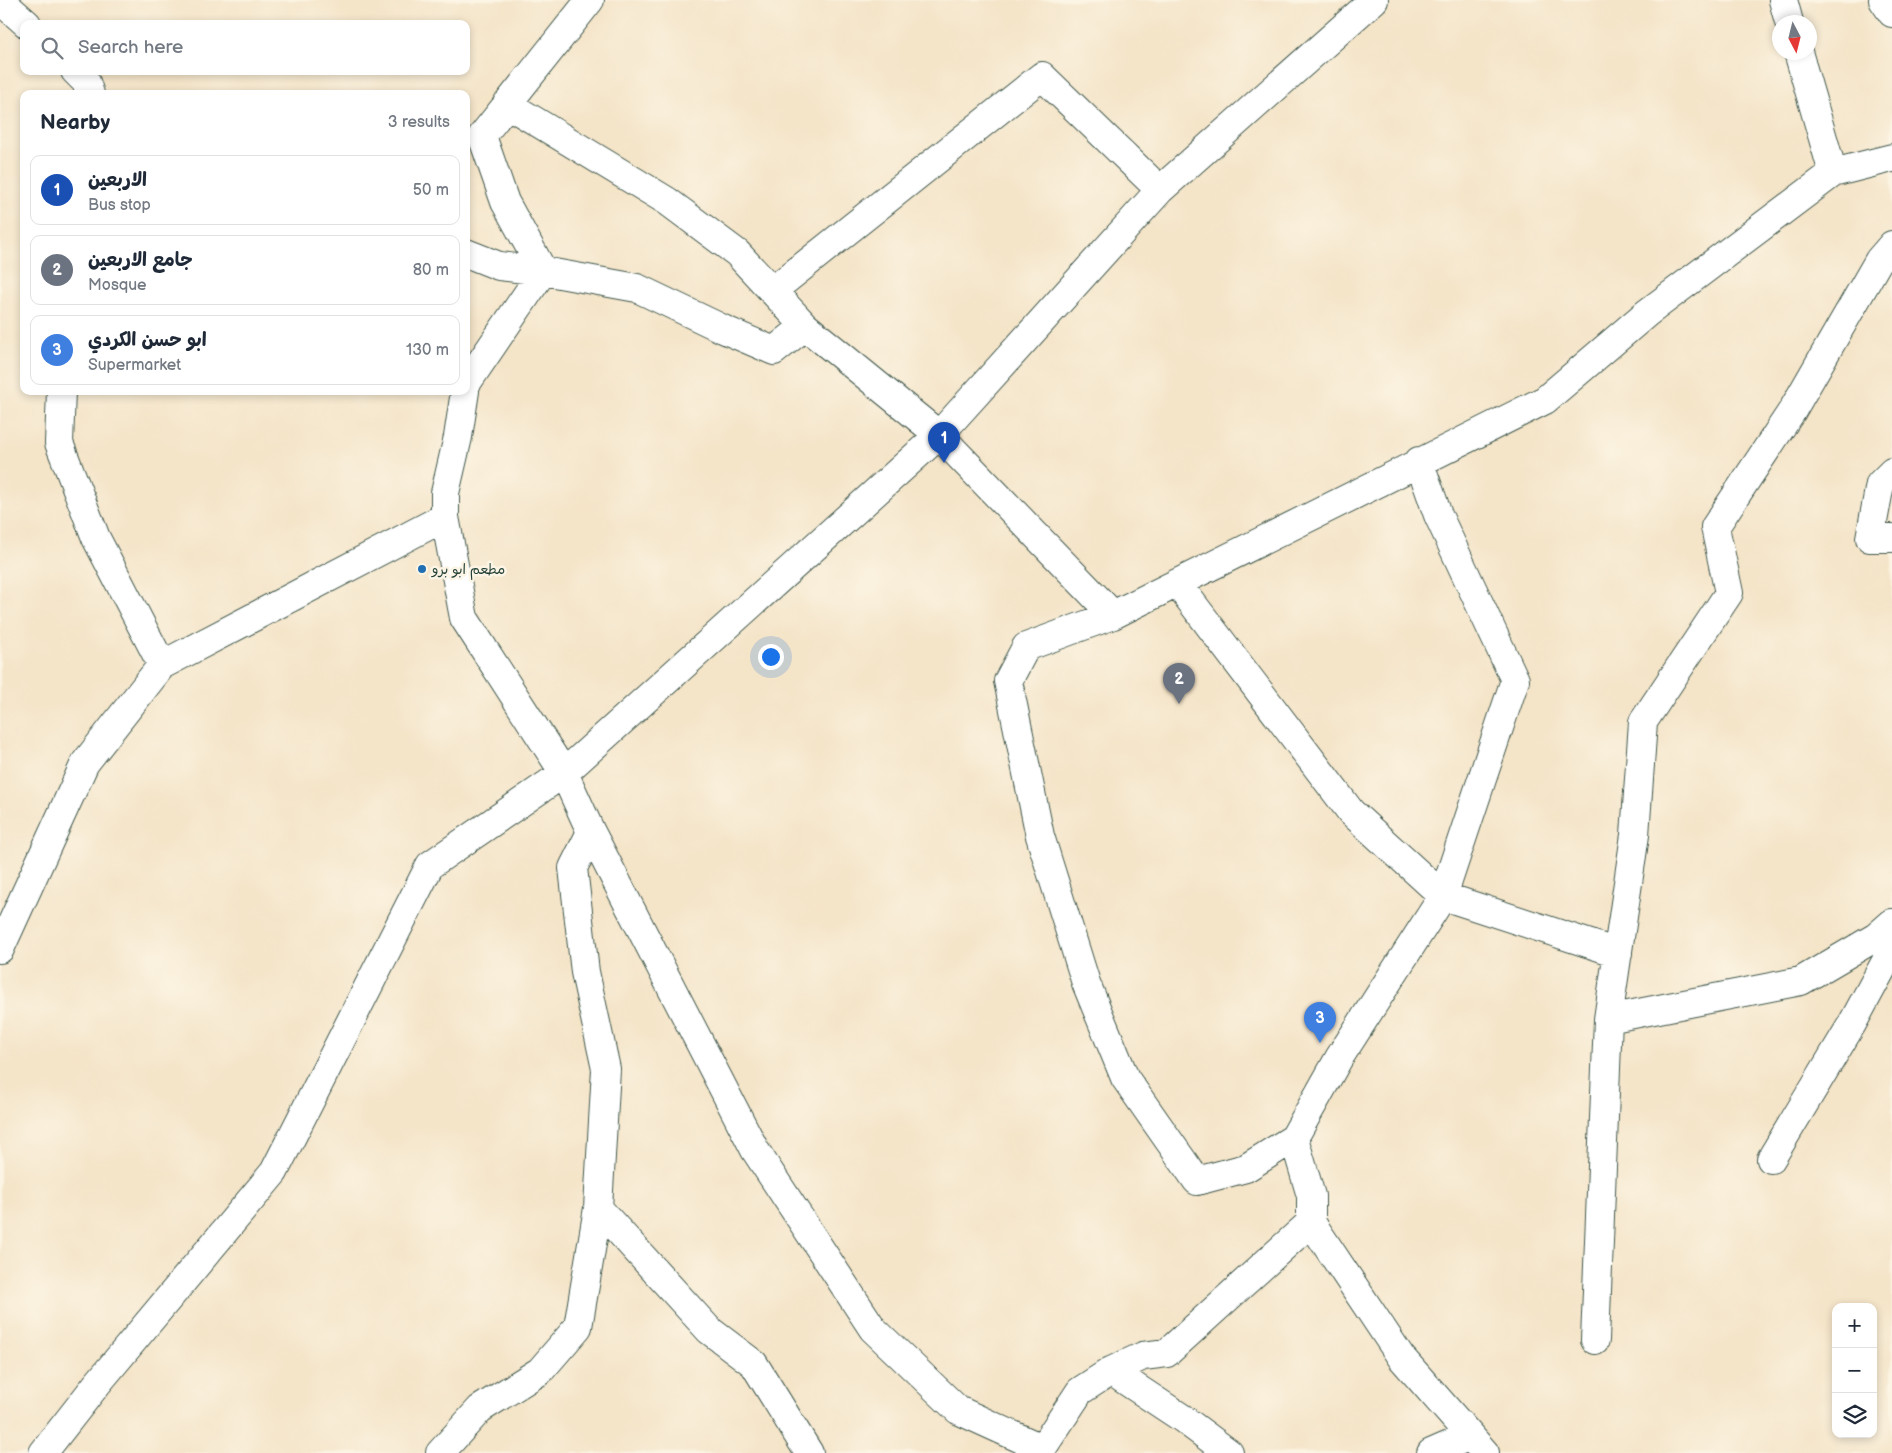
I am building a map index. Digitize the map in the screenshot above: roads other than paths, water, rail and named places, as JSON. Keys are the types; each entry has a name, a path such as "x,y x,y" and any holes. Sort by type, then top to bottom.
{"street":[{"path":"0,0 22,20"},
{"path":"543,271 505,202 482,136 590,0"},
{"path":"43,1453 97,1384 274,1172 430,865 564,773 939,435 1160,190 1374,0"},
{"path":"1783,0 1787,15"},
{"path":"1882,0 1892,13"},
{"path":"1800,60 1833,173"},
{"path":"772,291 1042,76 1160,190"},
{"path":"84,82 102,90"},
{"path":"507,104 667,201 737,253 805,326 939,435 1113,615"},
{"path":"1419,461 1438,515 1515,680 1443,896 1339,1058 1294,1138 1246,1168 1197,1181 1125,1078 1086,983 1040,836 1008,681 1026,647 1113,615 1419,461 1545,400 1647,313 1833,173 1892,158"},
{"path":"1595,1340 1608,1018 1635,835 1643,722 1729,593 1715,527 1792,411 1879,260 1892,245"},
{"path":"470,255 498,266 543,271 637,288 774,351 805,326"},
{"path":"470,378 543,271"},
{"path":"61,395 59,442 96,538 162,665"},
{"path":"464,395 458,437 445,493 445,517 464,618 564,773 591,832 755,1150 873,1329 958,1410 1040,1450 1080,1391 1111,1371 1143,1356 1166,1353 1312,1222"},
{"path":"1892,472 1880,484 1870,538 1892,538"},
{"path":"0,949 86,763 162,665 445,517"},
{"path":"1177,583 1351,812 1443,896 1618,953"},
{"path":"440,1453 480,1409 540,1371 578,1327 598,1208 606,1069 585,972 573,868 591,832"},
{"path":"1608,1018 1800,981 1876,937 1892,923"},
{"path":"1771,1159 1852,1024 1892,950"},
{"path":"1294,1138 1311,1196 1312,1222 1401,1357 1478,1444"},
{"path":"598,1208 709,1330 754,1364 809,1453"},
{"path":"1111,1371 1182,1418 1229,1453"},
{"path":"1430,1453 1478,1444"}],"place":[{"name":"الاربعين","path":"944,463"},
{"name":"مطعم ابو برو","path":"422,569"},
{"name":"جامع الاربعين","path":"1179,704"},
{"name":"ابو حسن الكردي","path":"1320,1043"}]}
